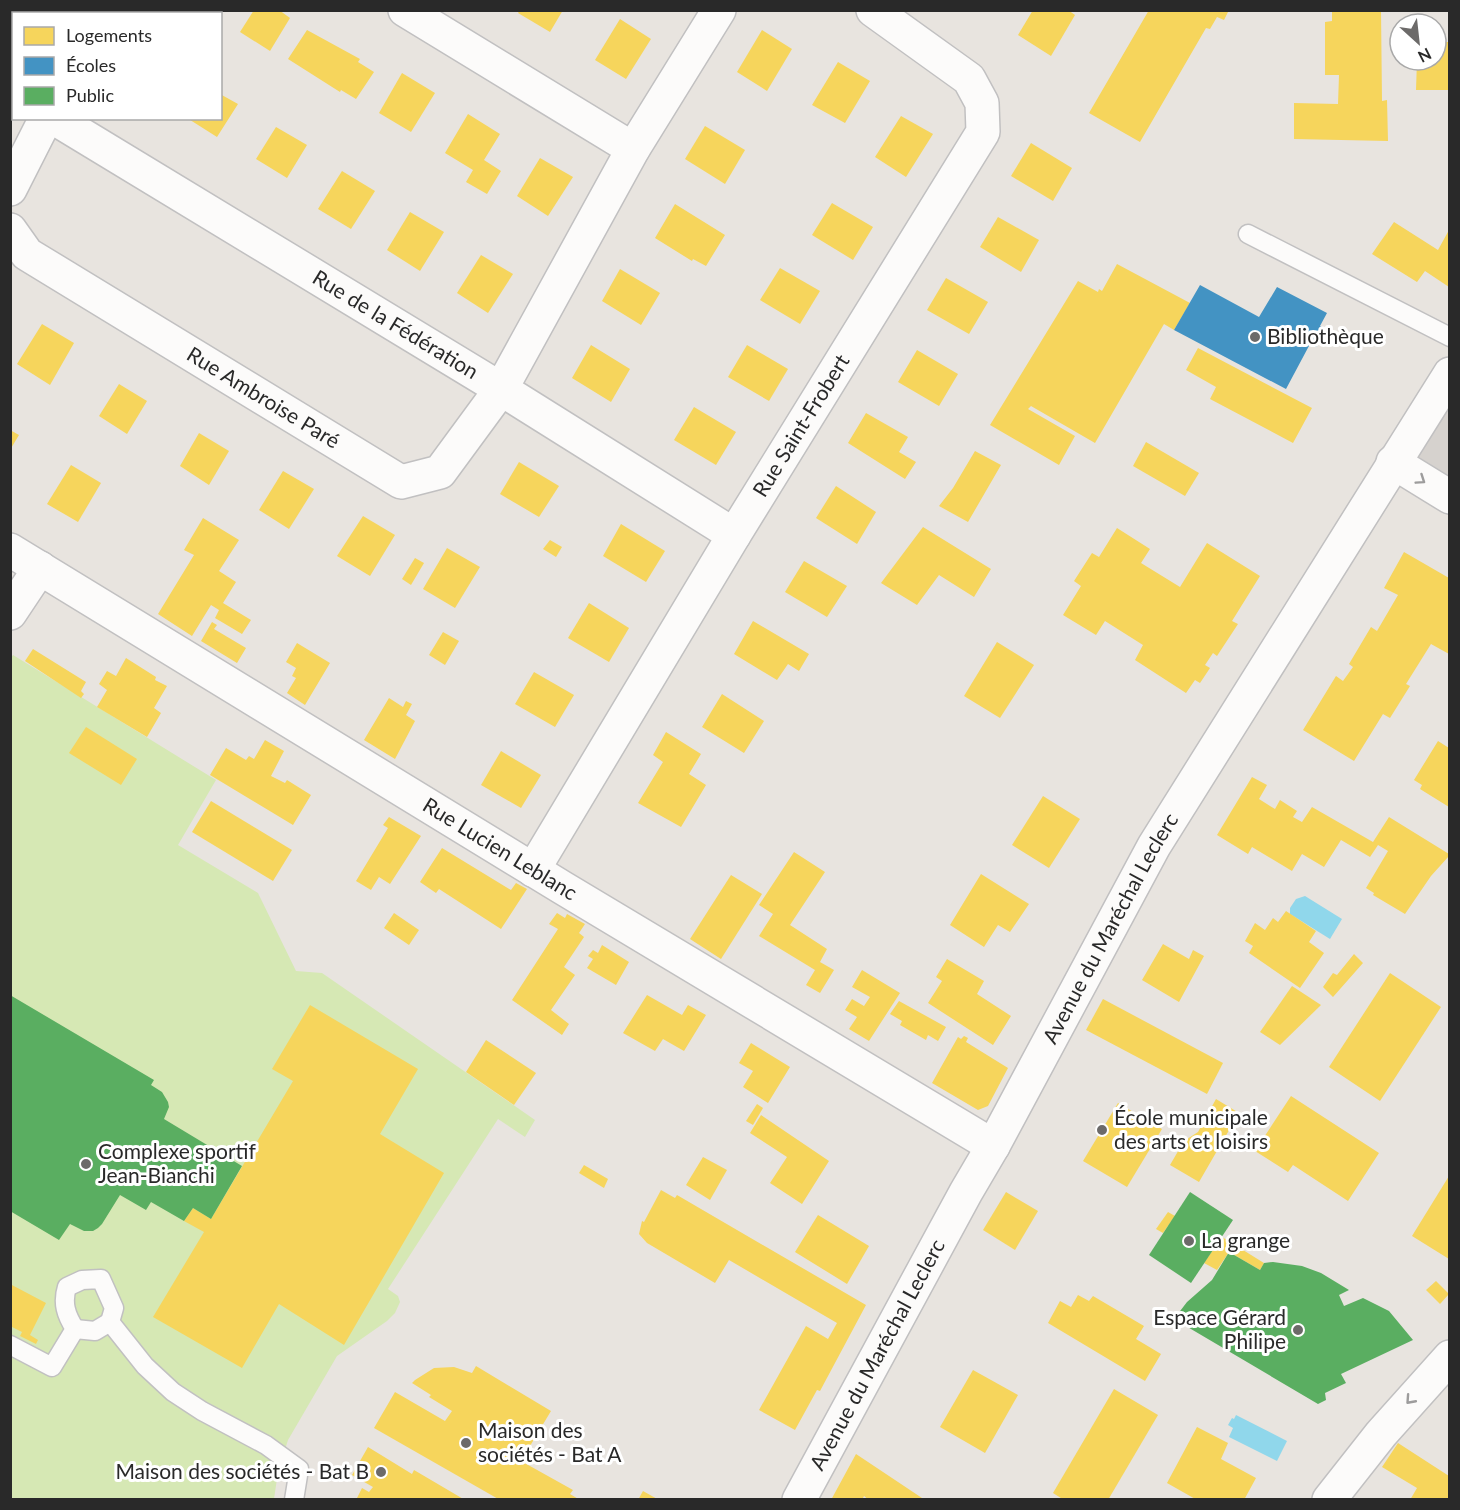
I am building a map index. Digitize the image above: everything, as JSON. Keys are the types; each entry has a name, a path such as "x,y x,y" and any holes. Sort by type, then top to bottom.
{"street":[{"path":"405,10 633,149"},
{"path":"501,389 633,149 718,10"},
{"name":"Rue Saint-Frobert","path":"533,870 734,535 983,132 982,103 969,79 874,11"},
{"path":"10,189 45,120"},
{"name":"Rue de la Fédération","path":"57,120 501,389 734,535"},
{"name":"Rue Ambroise Paré","path":"10,230 27,254 401,482 440,472 501,389"},
{"name":"Avenue du Maréchal Leclerc","path":"799,1500 1154,846 1449,374"},
{"path":"1393,462 1449,497"},
{"name":"Rue Lucien Leblanc","path":"10,550 533,870 993,1146"},
{"path":"10,613 40,568"},
{"path":"1329,1500 1381,1434 1449,1357"}],"lane":[{"path":"1248,234 1449,337"},
{"path":"101,1279 114,1308 110,1322 95,1331 75,1329 68,1317 64,1298 68,1287 82,1280 101,1279"},
{"path":"110,1322 145,1366 173,1392 202,1411 266,1445 299,1469 294,1500"},
{"path":"10,1345 52,1367 75,1329"}],"green space":[{"path":"13,655 216,780 178,845 258,893 296,971 322,973 535,1120 525,1137 498,1119 388,1289 398,1296 400,1302 395,1313 337,1356 288,1440 278,1472 274,1499 11,1499 10,659"}],"shaded area":[{"path":"1449,397 1449,477 1413,455"}],"water":[{"path":"1305,896 1342,919 1330,939 1290,914 1290,908 1296,899"},
{"path":"1236,1415 1287,1441 1277,1461 1229,1437 1233,1428 1228,1425"}],"building: Logements":[{"path":"254,10 279,10 290,18 270,51 240,32"},
{"path":"520,10 563,10 550,32 518,13"},
{"path":"1033,10 1068,10 1075,15 1051,56 1018,35"},
{"path":"1149,10 1229,10 1224,20 1217,17 1210,29 1206,28 1140,142 1089,113"},
{"path":"1332,10 1381,10 1382,101 1387,100 1388,141 1294,139 1294,103 1338,104 1339,75 1325,75 1325,22 1332,21"},
{"path":"620,19 651,39 626,79 595,60"},
{"path":"307,30 360,59 358,62 374,72 356,99 341,90 340,92 288,59"},
{"path":"762,30 792,49 767,91 737,72"},
{"path":"1449,42 1449,90 1416,90 1417,72 1448,72"},
{"path":"838,62 870,81 845,123 812,105"},
{"path":"402,73 435,93 411,132 379,113"},
{"path":"222,95 238,104 217,137 190,120 222,120"},
{"path":"468,114 500,134 484,160 501,171 487,194 466,182 473,170 445,153"},
{"path":"901,116 933,134 906,177 875,157"},
{"path":"705,126 745,150 725,184 685,159"},
{"path":"276,127 307,145 287,178 256,159"},
{"path":"1031,143 1072,168 1053,201 1011,176"},
{"path":"540,158 573,177 548,216 517,196"},
{"path":"342,171 375,191 351,229 318,209"},
{"path":"832,203 873,227 853,260 812,235"},
{"path":"675,204 725,235 706,266 693,259 692,261 655,238"},
{"path":"410,212 444,232 420,271 387,250"},
{"path":"998,217 1039,240 1021,272 980,247"},
{"path":"1394,222 1438,250 1449,230 1449,287 1425,271 1417,282 1372,254"},
{"path":"481,255 513,274 488,313 457,293"},
{"path":"1117,264 1190,303 1174,330 1164,324 1095,443 1031,406 1028,409 1075,436 1059,465 990,425 1078,281 1098,292 1099,289 1102,291"},
{"path":"780,268 820,291 800,324 760,300"},
{"path":"620,269 660,293 641,325 602,301"},
{"path":"946,278 988,302 969,334 927,310"},
{"path":"42,324 74,343 50,385 17,364"},
{"path":"591,345 630,369 611,402 572,378"},
{"path":"747,345 788,369 769,401 728,377"},
{"path":"1198,348 1312,408 1293,443 1210,399 1216,387 1186,370"},
{"path":"917,350 958,374 939,406 898,382"},
{"path":"119,384 147,401 127,434 99,416"},
{"path":"694,407 736,432 716,465 674,440"},
{"path":"866,413 908,437 899,452 916,462 905,479 848,443"},
{"path":"10,430 19,435 10,450"},
{"path":"199,433 229,451 209,485 180,466"},
{"path":"1146,442 1199,473 1185,496 1133,466"},
{"path":"975,451 1001,465 968,522 939,506 953,488"},
{"path":"519,462 559,486 539,517 500,494"},
{"path":"71,465 101,483 78,522 47,504"},
{"path":"283,471 314,489 289,529 259,510"},
{"path":"836,486 876,512 857,544 816,518"},
{"path":"363,516 395,535 370,576 337,556"},
{"path":"203,518 239,540 219,571 236,582 223,603 251,620 242,634 215,618 219,610 211,605 192,636 158,614 194,555 184,550"},
{"path":"621,524 665,551 646,582 603,556"},
{"path":"923,527 991,569 974,597 939,575 917,605 881,583"},
{"path":"1117,528 1150,549 1141,563 1180,587 1207,543 1260,576 1232,621 1238,624 1217,656 1213,653 1205,665 1210,668 1200,683 1195,680 1186,693 1135,660 1143,645 1105,621 1096,635 1063,615 1081,586 1074,581 1092,553 1099,557"},
{"path":"550,540 562,547 556,557 543,549"},
{"path":"447,548 480,567 455,608 423,589"},
{"path":"1404,552 1449,578 1449,654 1431,644 1406,684 1410,686 1390,718 1383,714 1354,761 1303,730 1336,676 1343,681 1353,667 1349,664 1371,627 1377,631 1398,595 1384,588"},
{"path":"415,558 424,563 411,585 402,579"},
{"path":"804,561 847,586 827,617 785,592"},
{"path":"589,603 629,628 609,662 568,638"},
{"path":"753,621 809,654 799,671 788,664 777,680 734,654"},
{"path":"212,622 217,625 214,629 246,648 237,663 201,641"},
{"path":"443,632 459,641 445,665 429,655"},
{"path":"997,642 1034,665 1000,718 964,696"},
{"path":"297,643 330,663 305,705 287,693 296,678 292,676 296,668 286,662"},
{"path":"33,649 86,682 81,691 84,694 81,698 25,661"},
{"path":"126,658 156,677 155,680 167,686 154,708 161,713 147,737 97,707 107,690 99,684 107,671 116,676"},
{"path":"534,672 574,695 555,727 515,704"},
{"path":"722,694 764,721 744,753 702,727"},
{"path":"389,698 403,707 406,701 412,704 406,715 415,721 395,759 364,740"},
{"path":"86,727 137,759 121,785 69,753"},
{"path":"666,732 701,754 689,774 706,785 681,827 638,803 663,762 653,755"},
{"path":"265,740 284,751 271,776 285,783 287,780 311,795 293,825 210,775 226,748 246,760 249,756 254,759"},
{"path":"1438,741 1449,748 1449,807 1420,789 1422,785 1414,780"},
{"path":"501,751 541,775 521,808 481,785"},
{"path":"1252,777 1267,785 1259,799 1275,809 1280,800 1297,811 1293,817 1302,822 1312,807 1373,842 1389,817 1449,856 1431,876 1405,914 1373,895 1374,893 1366,888 1388,851 1378,845 1370,857 1341,840 1324,867 1302,854 1292,871 1252,847 1248,854 1217,835"},
{"path":"1043,796 1080,819 1049,868 1012,845"},
{"path":"211,801 292,850 273,881 192,832"},
{"path":"389,817 421,836 390,884 379,877 371,890 356,881 388,828 383,825"},
{"path":"442,848 511,890 516,883 527,889 501,929 439,889 436,893 420,882"},
{"path":"794,852 825,872 790,925 827,949 820,962 834,970 820,993 806,985 815,970 759,936 773,914 759,905"},
{"path":"981,874 1029,904 1010,932 998,925 984,947 950,925"},
{"path":"731,875 762,894 721,959 690,939"},
{"path":"1286,911 1316,931 1309,942 1324,953 1300,988 1249,953 1253,946 1245,941 1255,923 1265,930 1273,918 1278,922"},
{"path":"394,913 419,930 409,945 384,928"},
{"path":"557,913 565,918 567,914 585,924 579,933 584,937 564,967 575,975 551,1010 569,1024 562,1035 512,1000 558,929 549,924"},
{"path":"1163,944 1189,959 1193,950 1204,956 1179,1002 1142,980"},
{"path":"602,945 629,962 616,985 587,968 593,959 588,956 593,950 598,953"},
{"path":"1354,954 1363,963 1333,997 1323,987 1333,973 1337,975"},
{"path":"947,959 984,981 977,994 1011,1016 993,1045 928,1003 942,981 936,977"},
{"path":"862,970 900,993 869,1041 849,1029 857,1017 845,1010 852,999 864,1006 870,997 852,987"},
{"path":"1390,973 1441,1007 1380,1101 1329,1067"},
{"path":"1292,986 1321,1005 1280,1045 1260,1032"},
{"path":"647,995 682,1015 688,1005 706,1015 684,1051 663,1039 655,1051 623,1033"},
{"path":"1103,999 1223,1063 1207,1094 1086,1030"},
{"path":"899,1001 946,1027 938,1041 928,1035 926,1040 900,1025 902,1021 890,1014"},
{"path":"310,1005 418,1069 380,1134 444,1173 344,1345 279,1304 242,1368 153,1317 204,1232 184,1221 193,1208 211,1219 293,1081 272,1069"},
{"path":"964,1036 968,1038 966,1042 1008,1068 988,1106 978,1110 932,1083 958,1037 961,1039"},
{"path":"486,1040 536,1073 514,1105 466,1072"},
{"path":"751,1043 790,1067 768,1103 743,1087 753,1071 739,1063"},
{"path":"1291,1096 1379,1153 1348,1201 1293,1165 1288,1172 1255,1151"},
{"path":"1216,1099 1239,1113 1199,1182 1170,1165 1184,1141 1198,1132"},
{"path":"1118,1103 1162,1129 1127,1187 1083,1161"},
{"path":"757,1104 763,1108 753,1125 746,1121"},
{"path":"761,1115 829,1161 802,1204 770,1183 787,1157 750,1133"},
{"path":"703,1157 727,1170 710,1200 686,1185"},
{"path":"584,1165 608,1179 604,1188 579,1173"},
{"path":"1449,1176 1449,1259 1412,1236"},
{"path":"661,1190 675,1198 677,1195 866,1305 820,1391 817,1390 795,1430 759,1410 806,1326 828,1339 837,1323 729,1260 715,1283 647,1243 639,1234 642,1221 644,1222"},
{"path":"1006,1192 1038,1211 1015,1250 983,1230"},
{"path":"1168,1212 1175,1216 1163,1233 1156,1229"},
{"path":"818,1215 869,1246 847,1284 795,1252"},
{"path":"1222,1237 1264,1263 1260,1270 1229,1252 1217,1270 1204,1263"},
{"path":"1436,1281 1449,1294 1440,1304 1426,1290"},
{"path":"10,1284 46,1303 30,1335 38,1340 36,1344 20,1336 22,1332 10,1326"},
{"path":"1078,1295 1089,1301 1093,1296 1144,1326 1136,1339 1161,1354 1145,1381 1048,1323 1060,1301 1071,1307"},
{"name":"Maison des sociétés - Bat A","path":"476,1366 551,1411 521,1461 573,1490 570,1494 580,1500 500,1500 374,1428 395,1392 445,1421 452,1411 412,1383 434,1368 454,1367 472,1373"},
{"path":"973,1370 1018,1395 985,1453 940,1427"},
{"path":"1114,1389 1158,1415 1108,1500 1064,1500 1053,1493"},
{"path":"1197,1427 1228,1443 1221,1459 1256,1478 1244,1500 1197,1500 1167,1483"},
{"path":"1398,1443 1449,1476 1449,1500 1410,1500 1417,1488 1382,1467"},
{"name":"Maison des sociétés - Bat B","path":"368,1447 412,1474 414,1470 465,1500 356,1500 362,1488 369,1492 373,1487 352,1475"},
{"path":"856,1454 925,1500 869,1500 864,1496 862,1500 831,1500"},
{"name":"Maison des sociétés - Bat A","path":"643,1491 659,1500 638,1500"}],"building: Écoles":[{"name":"Bibliothèque","path":"1200,285 1259,317 1277,287 1327,313 1320,326 1326,330 1316,347 1310,344 1286,389 1174,330"}],"building: Public":[{"path":"10,995 154,1080 151,1085 162,1092 168,1102 169,1107 164,1119 242,1166 211,1219 193,1208 184,1221 151,1202 146,1210 120,1195 98,1228 93,1231 84,1231 70,1224 59,1240 10,1211"},
{"name":"La grange","path":"1190,1192 1233,1220 1191,1283 1149,1255"},
{"name":"Espace Gérard Philipe","path":"1229,1252 1260,1270 1264,1263 1273,1262 1302,1266 1321,1273 1349,1290 1339,1295 1344,1306 1363,1298 1389,1311 1413,1340 1341,1374 1346,1383 1325,1393 1326,1400 1318,1404 1174,1319 1187,1302 1212,1280"}],"place":[{"name":"Bibliothèque","path":"1255,337"},
{"name":"École municipale des arts et loisirs","path":"1102,1130"},
{"name":"Complexe sportif Jean-Bianchi","path":"86,1164"},
{"name":"La grange","path":"1189,1241"},
{"name":"Espace Gérard Philipe","path":"1298,1330"},
{"name":"Maison des sociétés - Bat A","path":"466,1443"},
{"name":"Maison des sociétés - Bat B","path":"381,1472"}]}
